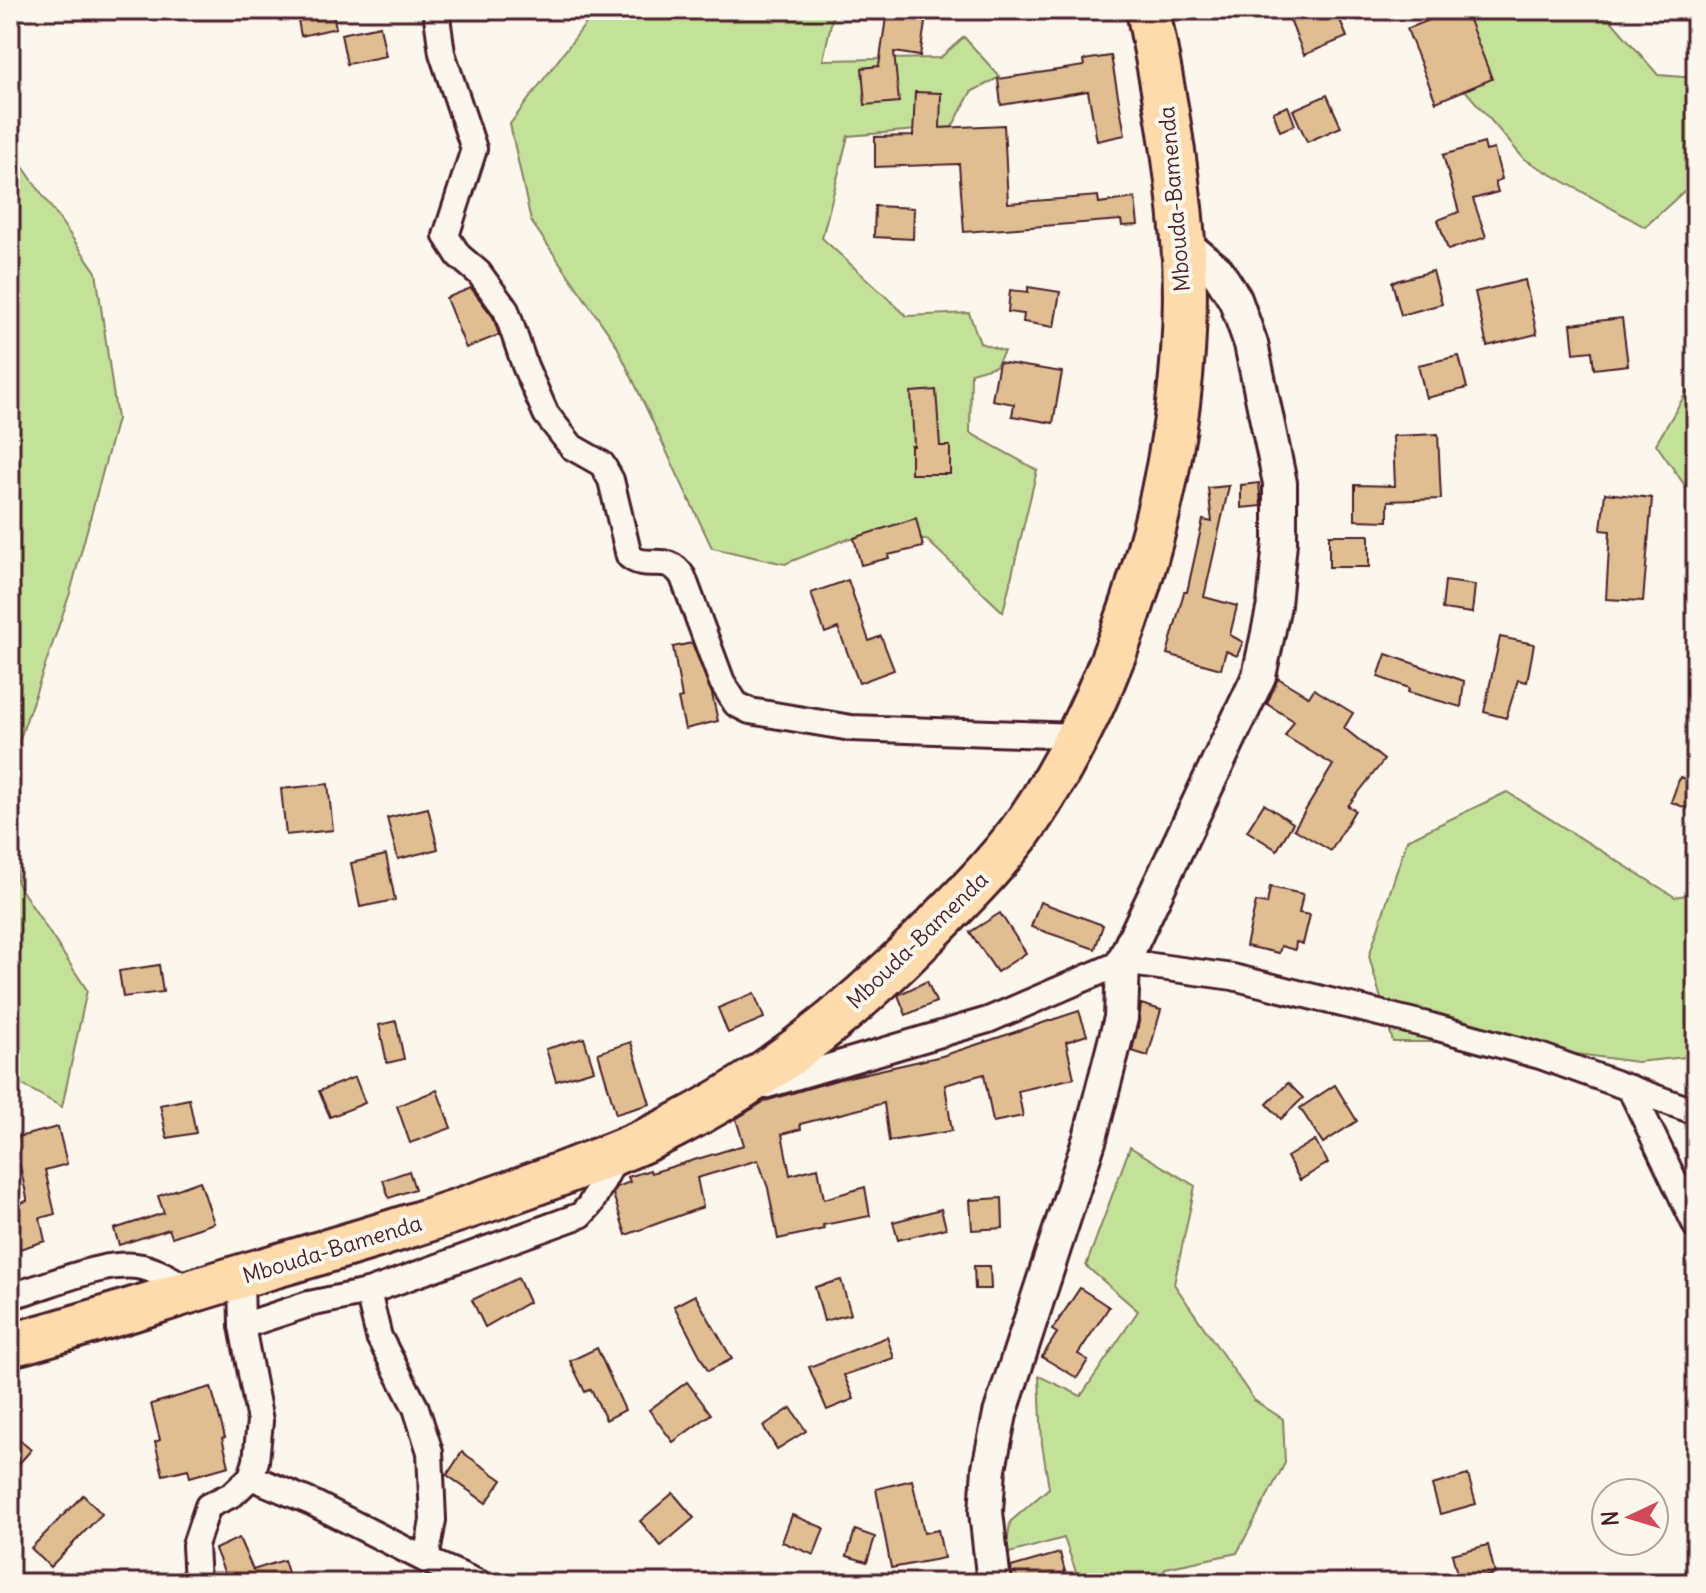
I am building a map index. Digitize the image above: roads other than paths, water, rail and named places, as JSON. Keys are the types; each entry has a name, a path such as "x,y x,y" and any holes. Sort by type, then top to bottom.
{"highway":[{"name":"Mbouda-Bamenda","path":"10,1345 80,1327 471,1207 619,1152 671,1129 731,1095 816,1033 883,978 989,872 1040,803 1077,736 1113,660 1141,577 1178,409 1184,316 1183,243 1170,121 1148,10"}],"street":[{"path":"436,10 442,53 474,149 446,236 459,256 479,273 506,310 546,414 572,447 602,464 611,480 629,556 635,561 667,562 677,568 683,577 722,682 736,704 750,711 851,728 1077,736"},
{"path":"994,1583 986,1512 989,1468 1000,1414 1090,1138 1121,1018 1123,962 1259,676 1274,605 1280,542 1280,483 1251,344 1235,299 1217,271 1183,243"},
{"path":"731,1095 988,1020 1123,962 1233,977 1400,1018 1540,1056 1696,1112"},
{"path":"1630,1088 1696,1226"},
{"path":"242,1326 309,1304 368,1292 581,1215 590,1205 619,1152"},
{"path":"10,1296 115,1267 140,1266 192,1291"},
{"path":"197,1583 195,1545 208,1506 233,1494 251,1477 256,1461 260,1421 242,1326 241,1276"},
{"path":"368,1292 379,1337 416,1408 430,1452 433,1520 426,1560"},
{"path":"251,1477 313,1503 479,1583"}]}
